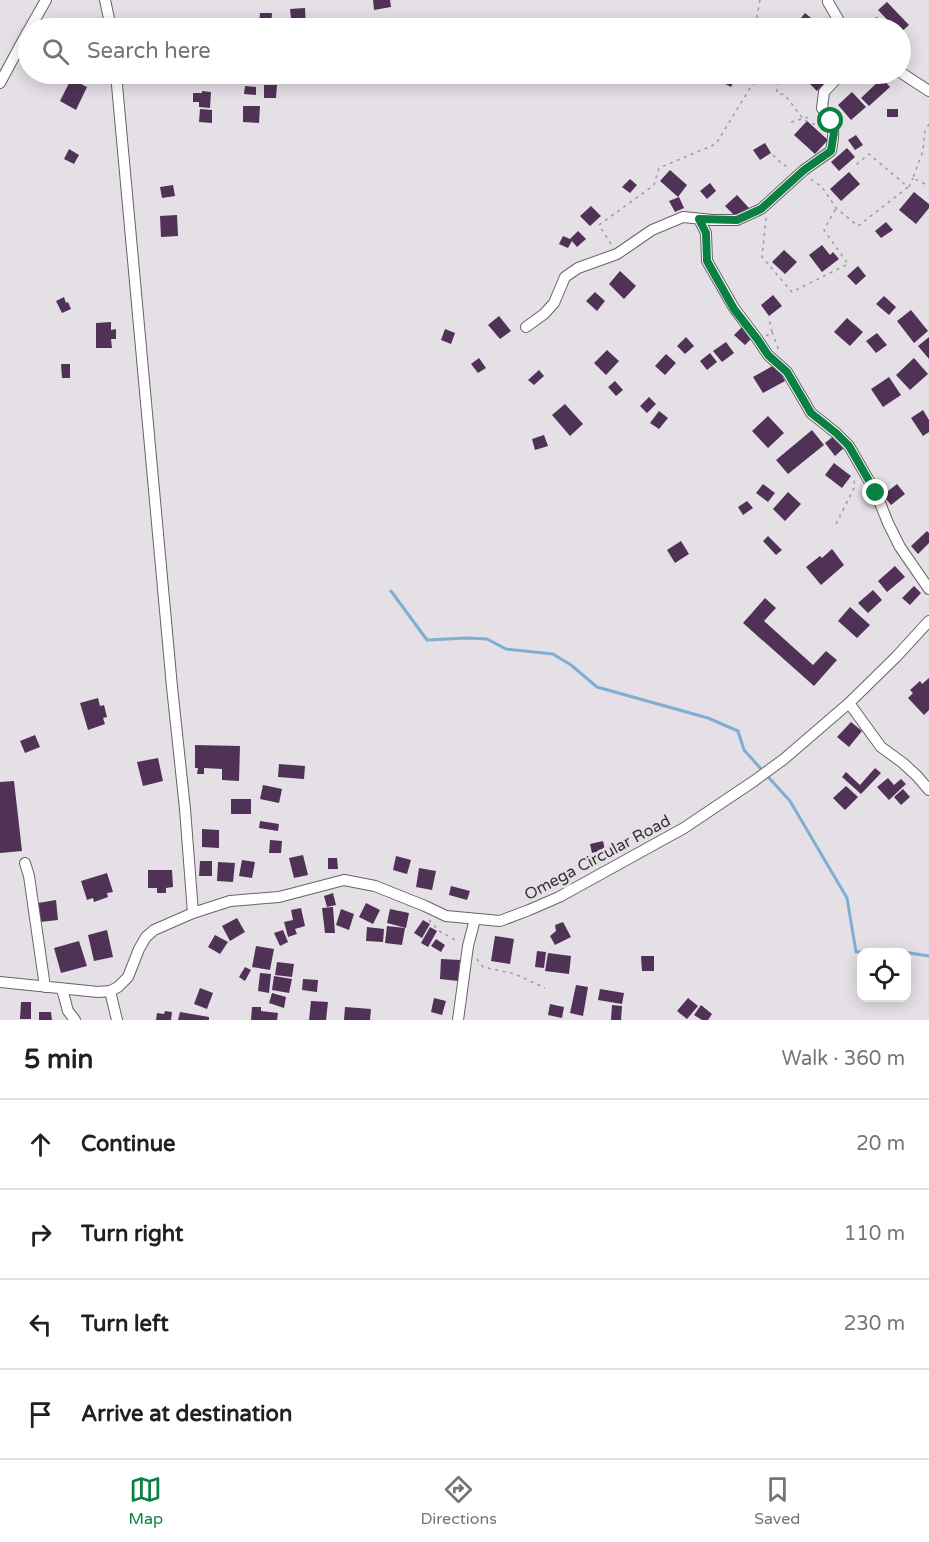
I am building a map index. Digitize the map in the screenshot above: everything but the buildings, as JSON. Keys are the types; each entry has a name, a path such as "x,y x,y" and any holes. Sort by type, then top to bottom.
{"street":[{"path":"36,18 46,0"},
{"path":"105,0 109,18"},
{"path":"828,0 838,18"},
{"path":"0,84 18,50"},
{"path":"911,79 929,91"},
{"path":"117,84 193,913"},
{"path":"526,327 544,314 554,303 565,277 578,268 617,254 652,230 683,217 737,220 761,209 801,172 831,151 834,132 831,121 822,108 824,92 831,84"},
{"path":"699,219 706,233 707,261 734,309 768,355 787,372 811,413 849,446 876,493 900,546 929,590"},
{"name":"Omega Circular Road","path":"110,991 128,977 139,949 154,930 193,913 230,901 279,897 344,880 375,886 446,916 500,921 559,897 684,828 784,759 849,703 929,621"},
{"path":"849,703 881,747 917,776 929,790"},
{"path":"25,863 29,876 45,987"},
{"path":"458,1020 468,946 475,919"},
{"path":"0,982 98,992 110,991 117,1020"},
{"path":"62,989 68,1011 75,1020"}],"path":[{"path":"758,18 760,0"},
{"path":"599,225 654,184 659,168 716,144 754,84"},
{"path":"777,84 777,93 785,95 804,120 834,132"},
{"path":"791,122 815,116 822,108"},
{"path":"773,155 782,164 801,172 822,187 836,208 858,226 908,187 923,151 925,131 929,124"},
{"path":"856,165 869,154 908,187"},
{"path":"913,178 925,184"},
{"path":"766,205 762,257 792,292 848,264 824,230 836,208"},
{"path":"758,340 772,332 769,319"},
{"path":"836,524 855,486 853,476"},
{"path":"425,906 427,917 439,931 468,946 483,967 515,974 544,987"}],"waterway":[{"path":"391,591 427,640 487,639 506,649 553,654 571,665 597,687 708,718 738,731 744,750 790,801 847,898 856,952 891,950 929,956"}],"route":[{"path":"831,121 834,132 831,151 804,170 761,209 737,220 699,219 706,233 707,261 734,309 768,355 787,372 811,413 849,446 876,493"}]}
